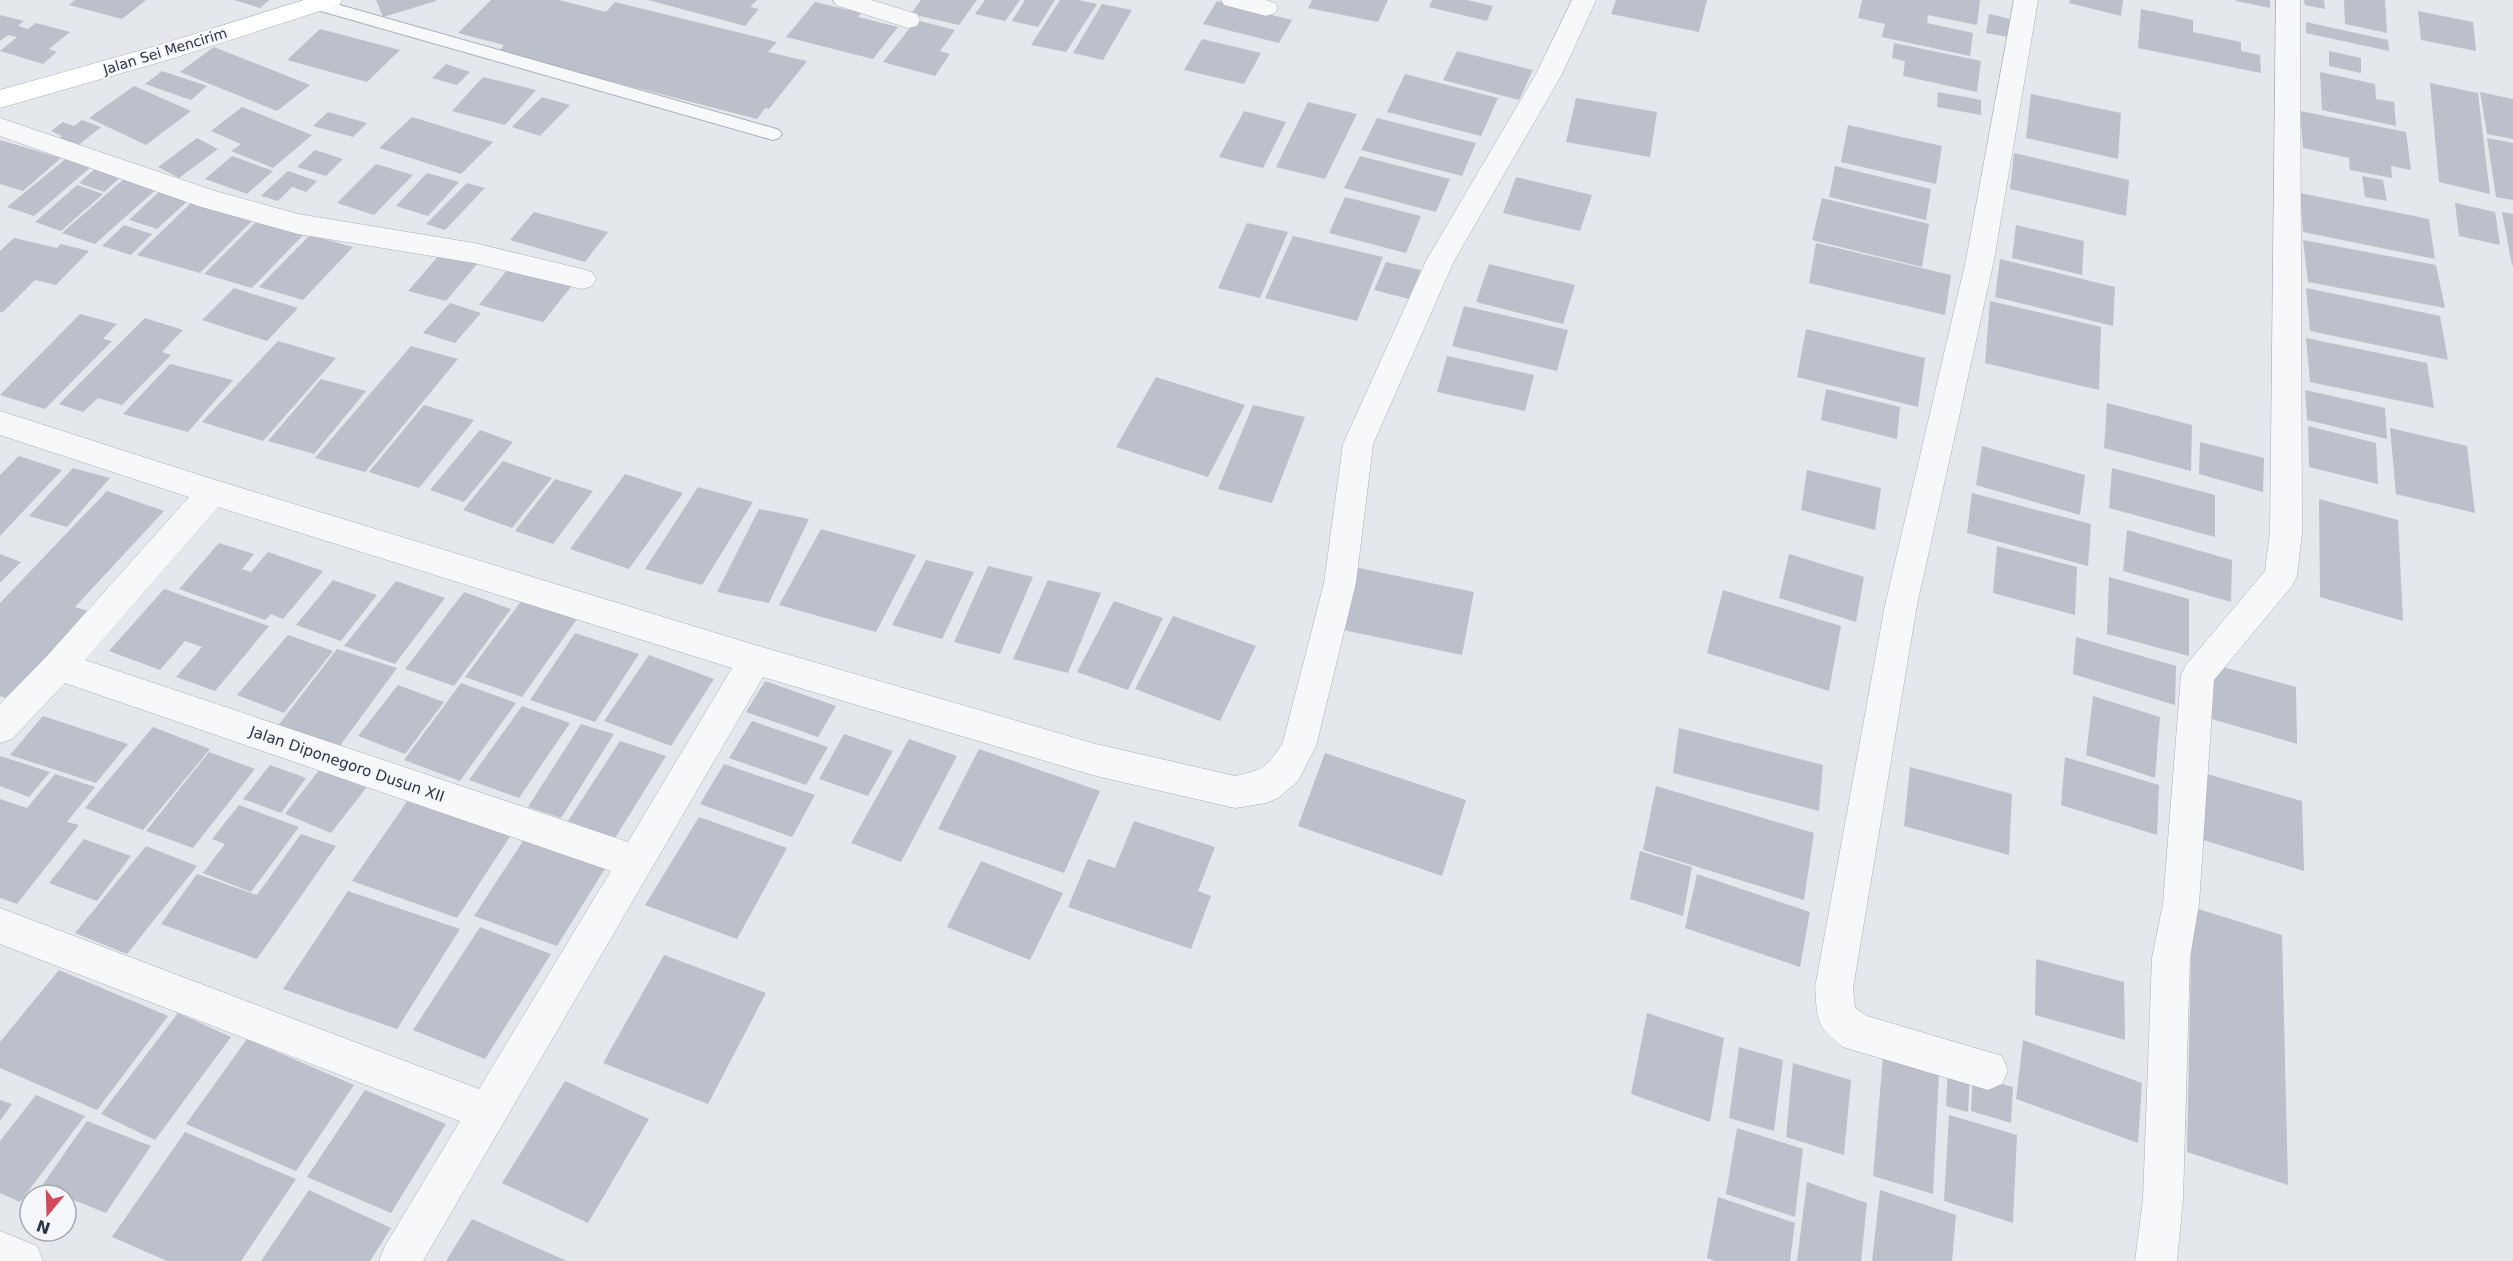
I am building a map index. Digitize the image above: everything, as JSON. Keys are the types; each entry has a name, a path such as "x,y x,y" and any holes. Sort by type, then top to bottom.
{"street":[{"path":"844,0 908,20"},
{"path":"1233,0 1266,8"},
{"path":"7,434 212,492 755,660 1096,760 1235,792 1266,787 1286,770 1299,746 1340,583 1358,444 1440,261 1549,74 1584,0"},
{"path":"1988,1070 1857,1033 1837,1018 1834,988 1901,605 1980,260 2026,0"},
{"path":"2156,1261 2163,1199 2171,958 2181,904 2198,675 2282,576 2286,533 2288,0"},
{"name":"Jalan Sei Mencirim","path":"0,99 165,52 316,1"},
{"path":"0,127 208,199 298,224 474,253 582,279"},
{"path":"0,728 59,666 212,492"},
{"path":"400,1261 755,660"},
{"name":"Jalan Diponegoro Dusun XII","path":"59,666 636,862"},
{"path":"0,926 487,1112"},
{"path":"0,1251 22,1261"}],"lane":[{"path":"316,1 773,134"}],"building":[{"path":"75,0 146,0 122,19 69,5"},
{"path":"234,0 269,0 260,8"},
{"path":"376,0 436,0 436,1 383,17"},
{"path":"491,0 559,0 606,12 615,2 777,42 768,52 807,61 769,109 765,108 757,119 498,52 504,45 458,33"},
{"path":"648,0 757,0 750,7 759,9 745,26"},
{"path":"921,0 977,0 959,25 911,14"},
{"path":"985,0 1020,0 1005,21 975,14"},
{"path":"1025,0 1055,0 1038,27 1012,21"},
{"path":"1060,0 1078,0 1097,4 1066,52 1031,45"},
{"path":"1312,0 1388,0 1378,22 1308,8"},
{"path":"1432,0 1467,0 1493,6 1487,21 1429,7"},
{"path":"1616,0 1707,0 1699,32 1611,14"},
{"path":"1862,0 1980,0 1977,25 1928,15 1927,23 1973,33 1970,56 1882,37 1885,24 1858,18"},
{"path":"2070,0 2123,0 2121,16 2069,3"},
{"path":"2270,0 2270,8 2236,1"},
{"path":"2304,0 2324,0 2325,9 2305,5"},
{"path":"2344,0 2385,0 2387,33 2345,24"},
{"path":"1217,1 1292,20 1279,43 1203,24"},
{"path":"815,2 861,13 858,17 898,27 873,59 786,37"},
{"path":"1102,4 1132,10 1103,60 1073,53"},
{"path":"2141,9 2193,20 2193,32 2241,42 2241,51 2260,55 2261,73 2138,48"},
{"path":"2418,11 2473,22 2476,51 2421,40"},
{"path":"1989,14 2010,19 2008,37 1986,33"},
{"path":"0,15 24,21 18,26 28,29 36,23 70,32 49,49 57,52 43,64 0,51 17,37 8,35 0,41"},
{"path":"916,20 955,30 940,51 950,54 935,76 883,62"},
{"path":"2306,22 2388,40 2389,51 2306,33"},
{"path":"320,29 400,50 367,82 287,60"},
{"path":"1202,39 1261,53 1244,84 1184,70"},
{"path":"1894,43 1981,61 1977,92 1903,76 1905,61 1892,58"},
{"path":"214,47 310,85 277,111 180,72"},
{"path":"1457,51 1533,70 1519,100 1443,80"},
{"path":"2329,51 2361,58 2361,73 2329,66"},
{"path":"446,64 470,72 457,85 432,78"},
{"path":"162,71 207,86 191,100 145,84"},
{"path":"2320,72 2375,84 2376,99 2394,102 2396,126 2322,110"},
{"path":"1405,74 1498,98 1481,136 1387,112"},
{"path":"483,77 536,90 505,125 452,111"},
{"path":"2430,83 2478,93 2490,194 2439,182"},
{"path":"134,86 191,111 146,145 89,118"},
{"path":"1938,92 1981,100 1981,115 1937,107"},
{"path":"2480,92 2513,99 2513,139 2487,134"},
{"path":"2031,94 2121,113 2118,159 2026,138"},
{"path":"542,97 570,105 540,136 512,127"},
{"path":"1576,98 1657,112 1650,157 1566,142"},
{"path":"1308,102 1357,114 1325,179 1276,167"},
{"path":"242,107 312,135 273,168 231,151 241,144 211,131"},
{"path":"1244,111 1286,122 1263,168 1219,157"},
{"path":"2300,111 2406,132 2411,170 2391,166 2392,178 2350,170 2349,158 2303,148"},
{"path":"328,112 367,123 353,137 313,126"},
{"path":"412,117 493,142 461,174 379,148"},
{"path":"1377,118 1476,143 1462,176 1361,150"},
{"path":"82,120 101,127 76,147 56,140 62,136 51,131 63,122 74,126"},
{"path":"1848,125 1942,146 1936,184 1841,162"},
{"path":"197,138 218,149 179,178 158,167"},
{"path":"2487,138 2513,143 2513,200 2496,197"},
{"path":"0,140 61,158 23,191 0,184"},
{"path":"315,150 343,159 326,176 297,167"},
{"path":"2014,153 2129,180 2126,216 2010,189"},
{"path":"232,156 273,171 247,194 205,179"},
{"path":"1360,156 1450,179 1436,212 1344,188"},
{"path":"68,157 93,165 34,216 7,207"},
{"path":"376,164 413,175 374,215 337,203"},
{"path":"98,166 124,174 104,192 79,183"},
{"path":"1835,166 1931,189 1926,220 1829,197"},
{"path":"288,171 317,181 306,192 292,187 278,201 261,196"},
{"path":"427,173 459,182 428,216 396,206"},
{"path":"2362,176 2383,180 2387,201 2365,197"},
{"path":"126,177 159,187 95,244 62,233"},
{"path":"1516,177 1592,195 1580,231 1503,213"},
{"path":"467,183 485,188 445,230 426,224"},
{"path":"77,185 103,194 61,231 35,222"},
{"path":"163,188 192,197 157,229 129,220"},
{"path":"2300,193 2429,219 2435,259 2303,232"},
{"path":"1345,197 1421,216 1406,253 1329,233"},
{"path":"1822,198 1929,224 1922,267 1812,240"},
{"path":"191,203 252,221 200,273 137,255"},
{"path":"2455,203 2495,212 2500,245 2459,236"},
{"path":"534,212 608,232 585,262 510,240"},
{"path":"2502,212 2513,214 2513,265 2512,265"},
{"path":"260,218 307,231 252,288 204,274"},
{"path":"1247,223 1288,232 1260,298 1218,288"},
{"path":"124,225 152,234 131,255 102,246"},
{"path":"2016,225 2084,241 2082,275 2012,258"},
{"path":"310,235 353,247 303,300 259,287"},
{"path":"1293,236 1383,257 1357,321 1265,298"},
{"path":"14,238 57,248 61,244 89,251 56,285 35,280 3,312 0,312 0,251"},
{"path":"2303,240 2436,265 2445,308 2308,282"},
{"path":"1816,243 1951,275 1945,315 1809,283"},
{"path":"441,253 478,263 446,301 408,291"},
{"path":"2000,259 2115,287 2113,326 1995,297"},
{"path":"1386,262 1421,270 1409,299 1374,290"},
{"path":"1489,264 1575,285 1563,324 1476,302"},
{"path":"511,265 575,282 543,322 479,305"},
{"path":"234,288 298,308 267,341 202,320"},
{"path":"2306,288 2440,316 2448,360 2310,331"},
{"path":"1990,301 2101,327 2099,390 1985,363"},
{"path":"450,303 481,313 455,343 423,333"},
{"path":"1464,306 1568,330 1557,371 1452,346"},
{"path":"80,314 117,324 103,339 112,341 45,409 0,395"},
{"path":"145,318 183,330 162,352 171,355 122,405 98,398 83,412 59,404"},
{"path":"1806,329 1925,358 1918,407 1797,377"},
{"path":"2306,338 2427,363 2434,408 2310,382"},
{"path":"278,341 336,358 263,441 202,422"},
{"path":"411,346 458,359 365,472 315,458"},
{"path":"1447,356 1534,375 1525,411 1437,392"},
{"path":"170,364 233,380 188,432 123,414"},
{"path":"1156,377 1245,405 1208,477 1116,447"},
{"path":"321,379 366,391 314,454 268,441"},
{"path":"1826,389 1900,407 1897,439 1821,420"},
{"path":"2305,390 2385,408 2387,439 2307,420"},
{"path":"2107,403 2192,425 2191,471 2104,448"},
{"path":"424,405 474,420 419,488 369,472"},
{"path":"1253,405 1305,417 1272,503 1218,489"},
{"path":"2308,426 2376,443 2378,484 2309,467"},
{"path":"2390,428 2467,446 2475,513 2396,494"},
{"path":"480,430 513,442 464,502 430,490"},
{"path":"2200,442 2264,458 2263,492 2199,474"},
{"path":"1982,446 2085,475 2080,515 1976,485"},
{"path":"19,456 62,470 0,536 0,475"},
{"path":"503,461 552,478 512,528 463,510"},
{"path":"73,468 110,478 67,527 29,516"},
{"path":"2112,468 2215,495 2215,537 2109,508"},
{"path":"1807,470 1881,488 1875,530 1801,510"},
{"path":"625,474 683,493 629,569 570,549"},
{"path":"555,479 593,491 553,544 515,531"},
{"path":"698,487 753,502 702,585 645,569"},
{"path":"107,491 164,511 75,607 91,612 11,700 0,696 0,603"},
{"path":"1972,493 2091,524 2088,566 1967,533"},
{"path":"2319,499 2398,520 2403,621 2320,597"},
{"path":"759,509 809,519 769,603 717,592"},
{"path":"821,529 916,555 876,632 779,605"},
{"path":"2127,530 2232,560 2231,602 2123,571"},
{"path":"219,543 254,554 242,569 251,572 268,552 323,571 283,619 271,614 265,620 179,589"},
{"path":"1997,546 2077,567 2075,615 1993,593"},
{"path":"0,554 21,562 0,583"},
{"path":"1789,554 1864,577 1856,622 1779,598"},
{"path":"926,560 974,572 942,639 892,625"},
{"path":"988,566 1033,577 1000,654 954,642"},
{"path":"1354,567 1474,592 1462,655 1338,629"},
{"path":"2109,577 2189,599 2189,656 2107,634"},
{"path":"333,580 377,595 341,641 296,625"},
{"path":"1048,580 1101,593 1068,673 1013,659"},
{"path":"396,581 445,598 395,664 344,646"},
{"path":"164,589 269,626 215,691 176,677 202,647 185,641 160,670 109,651"},
{"path":"1723,590 1841,626 1829,691 1707,653"},
{"path":"464,592 511,609 454,686 405,669"},
{"path":"522,600 577,619 522,697 465,677"},
{"path":"1114,601 1163,618 1128,690 1077,672"},
{"path":"1173,616 1256,646 1220,721 1135,689"},
{"path":"575,633 639,654 595,722 530,700"},
{"path":"288,635 333,651 284,713 237,695"},
{"path":"2076,637 2176,666 2175,705 2073,674"},
{"path":"337,649 397,668 339,747 277,727"},
{"path":"649,655 714,679 671,746 604,721"},
{"path":"2212,664 2296,687 2297,744 2212,719"},
{"path":"765,681 836,706 818,737 746,712"},
{"path":"461,683 516,703 460,781 404,760"},
{"path":"398,685 444,702 405,754 358,736"},
{"path":"2093,696 2160,717 2155,778 2086,755"},
{"path":"522,706 570,723 519,798 469,780"},
{"path":"43,716 128,744 96,783 10,755"},
{"path":"752,721 828,747 806,785 729,758"},
{"path":"581,724 614,734 561,818 528,807"},
{"path":"153,727 210,749 143,830 85,808"},
{"path":"1679,728 1823,765 1819,811 1673,773"},
{"path":"844,734 893,751 868,796 819,779"},
{"path":"909,739 957,756 901,862 851,843"},
{"path":"620,741 666,756 615,838 568,821"},
{"path":"979,749 1100,791 1064,873 938,829"},
{"path":"209,752 255,769 193,848 146,831"},
{"path":"1325,753 1466,800 1442,876 1298,826"},
{"path":"0,756 50,772 29,797 0,786"},
{"path":"2065,757 2159,785 2157,835 2061,805"},
{"path":"724,764 815,795 792,837 700,804"},
{"path":"270,765 306,778 281,813 243,799"},
{"path":"1910,767 2012,794 2009,855 1904,826"},
{"path":"320,769 366,788 331,833 285,814"},
{"path":"2200,772 2302,801 2304,871 2200,839"},
{"path":"55,774 95,787 67,822 79,825 17,904 0,898 0,799 27,808"},
{"path":"1656,786 1814,833 1804,900 1643,850"},
{"path":"408,800 511,835 457,918 352,881"},
{"path":"239,805 299,827 251,892 203,873 225,844 212,839"},
{"path":"699,817 787,848 737,939 645,905"},
{"path":"1134,821 1215,847 1198,891 1211,896 1191,949 1068,907 1088,859 1115,868"},
{"path":"301,834 336,846 257,959 161,924 197,874 257,895"},
{"path":"525,838 606,867 557,946 474,916"},
{"path":"84,839 131,856 97,901 49,883"},
{"path":"146,846 197,866 127,954 75,933"},
{"path":"1640,851 1692,867 1683,916 1630,899"},
{"path":"981,861 1063,893 1030,960 947,927"},
{"path":"1697,874 1810,912 1800,967 1685,928"},
{"path":"348,891 460,929 397,1029 283,989"},
{"path":"2192,907 2282,935 2288,1185 2187,1152"},
{"path":"480,927 551,954 485,1059 413,1030"},
{"path":"664,955 766,993 708,1104 603,1063"},
{"path":"2036,959 2124,982 2125,1040 2035,1015"},
{"path":"59,970 168,1016 97,1110 0,1068 0,1042"},
{"path":"178,1013 231,1037 155,1140 101,1114"},
{"path":"1647,1013 1724,1038 1710,1122 1631,1094"},
{"path":"247,1039 354,1085 296,1171 186,1124"},
{"path":"2023,1040 2142,1083 2138,1143 2016,1099"},
{"path":"1739,1047 1783,1060 1774,1131 1729,1118"},
{"path":"1883,1056 1939,1073 1933,1194 1873,1176"},
{"path":"1793,1063 1851,1080 1844,1155 1786,1137"},
{"path":"1948,1069 1970,1076 1968,1112 1946,1106"},
{"path":"1973,1075 2013,1087 2011,1123 1971,1111"},
{"path":"565,1081 649,1119 588,1223 502,1183"},
{"path":"365,1090 446,1124 391,1213 307,1177"},
{"path":"36,1095 85,1116 34,1183 18,1183 18,1201 0,1193 0,1141"},
{"path":"0,1100 12,1104 0,1121"},
{"path":"1949,1115 2017,1135 2013,1223 1944,1201"},
{"path":"87,1121 151,1146 106,1213 78,1202 78,1183 44,1183"},
{"path":"1737,1128 1803,1149 1795,1217 1726,1194"},
{"path":"185,1132 296,1179 241,1261 167,1261 112,1237"},
{"path":"1807,1182 1867,1203 1861,1261 1797,1261"},
{"path":"309,1190 391,1228 370,1261 261,1261"},
{"path":"1880,1190 1956,1215 1952,1261 1872,1261"},
{"path":"1718,1197 1795,1223 1790,1261 1716,1261 1707,1258"},
{"path":"472,1219 567,1261 446,1261"}]}
